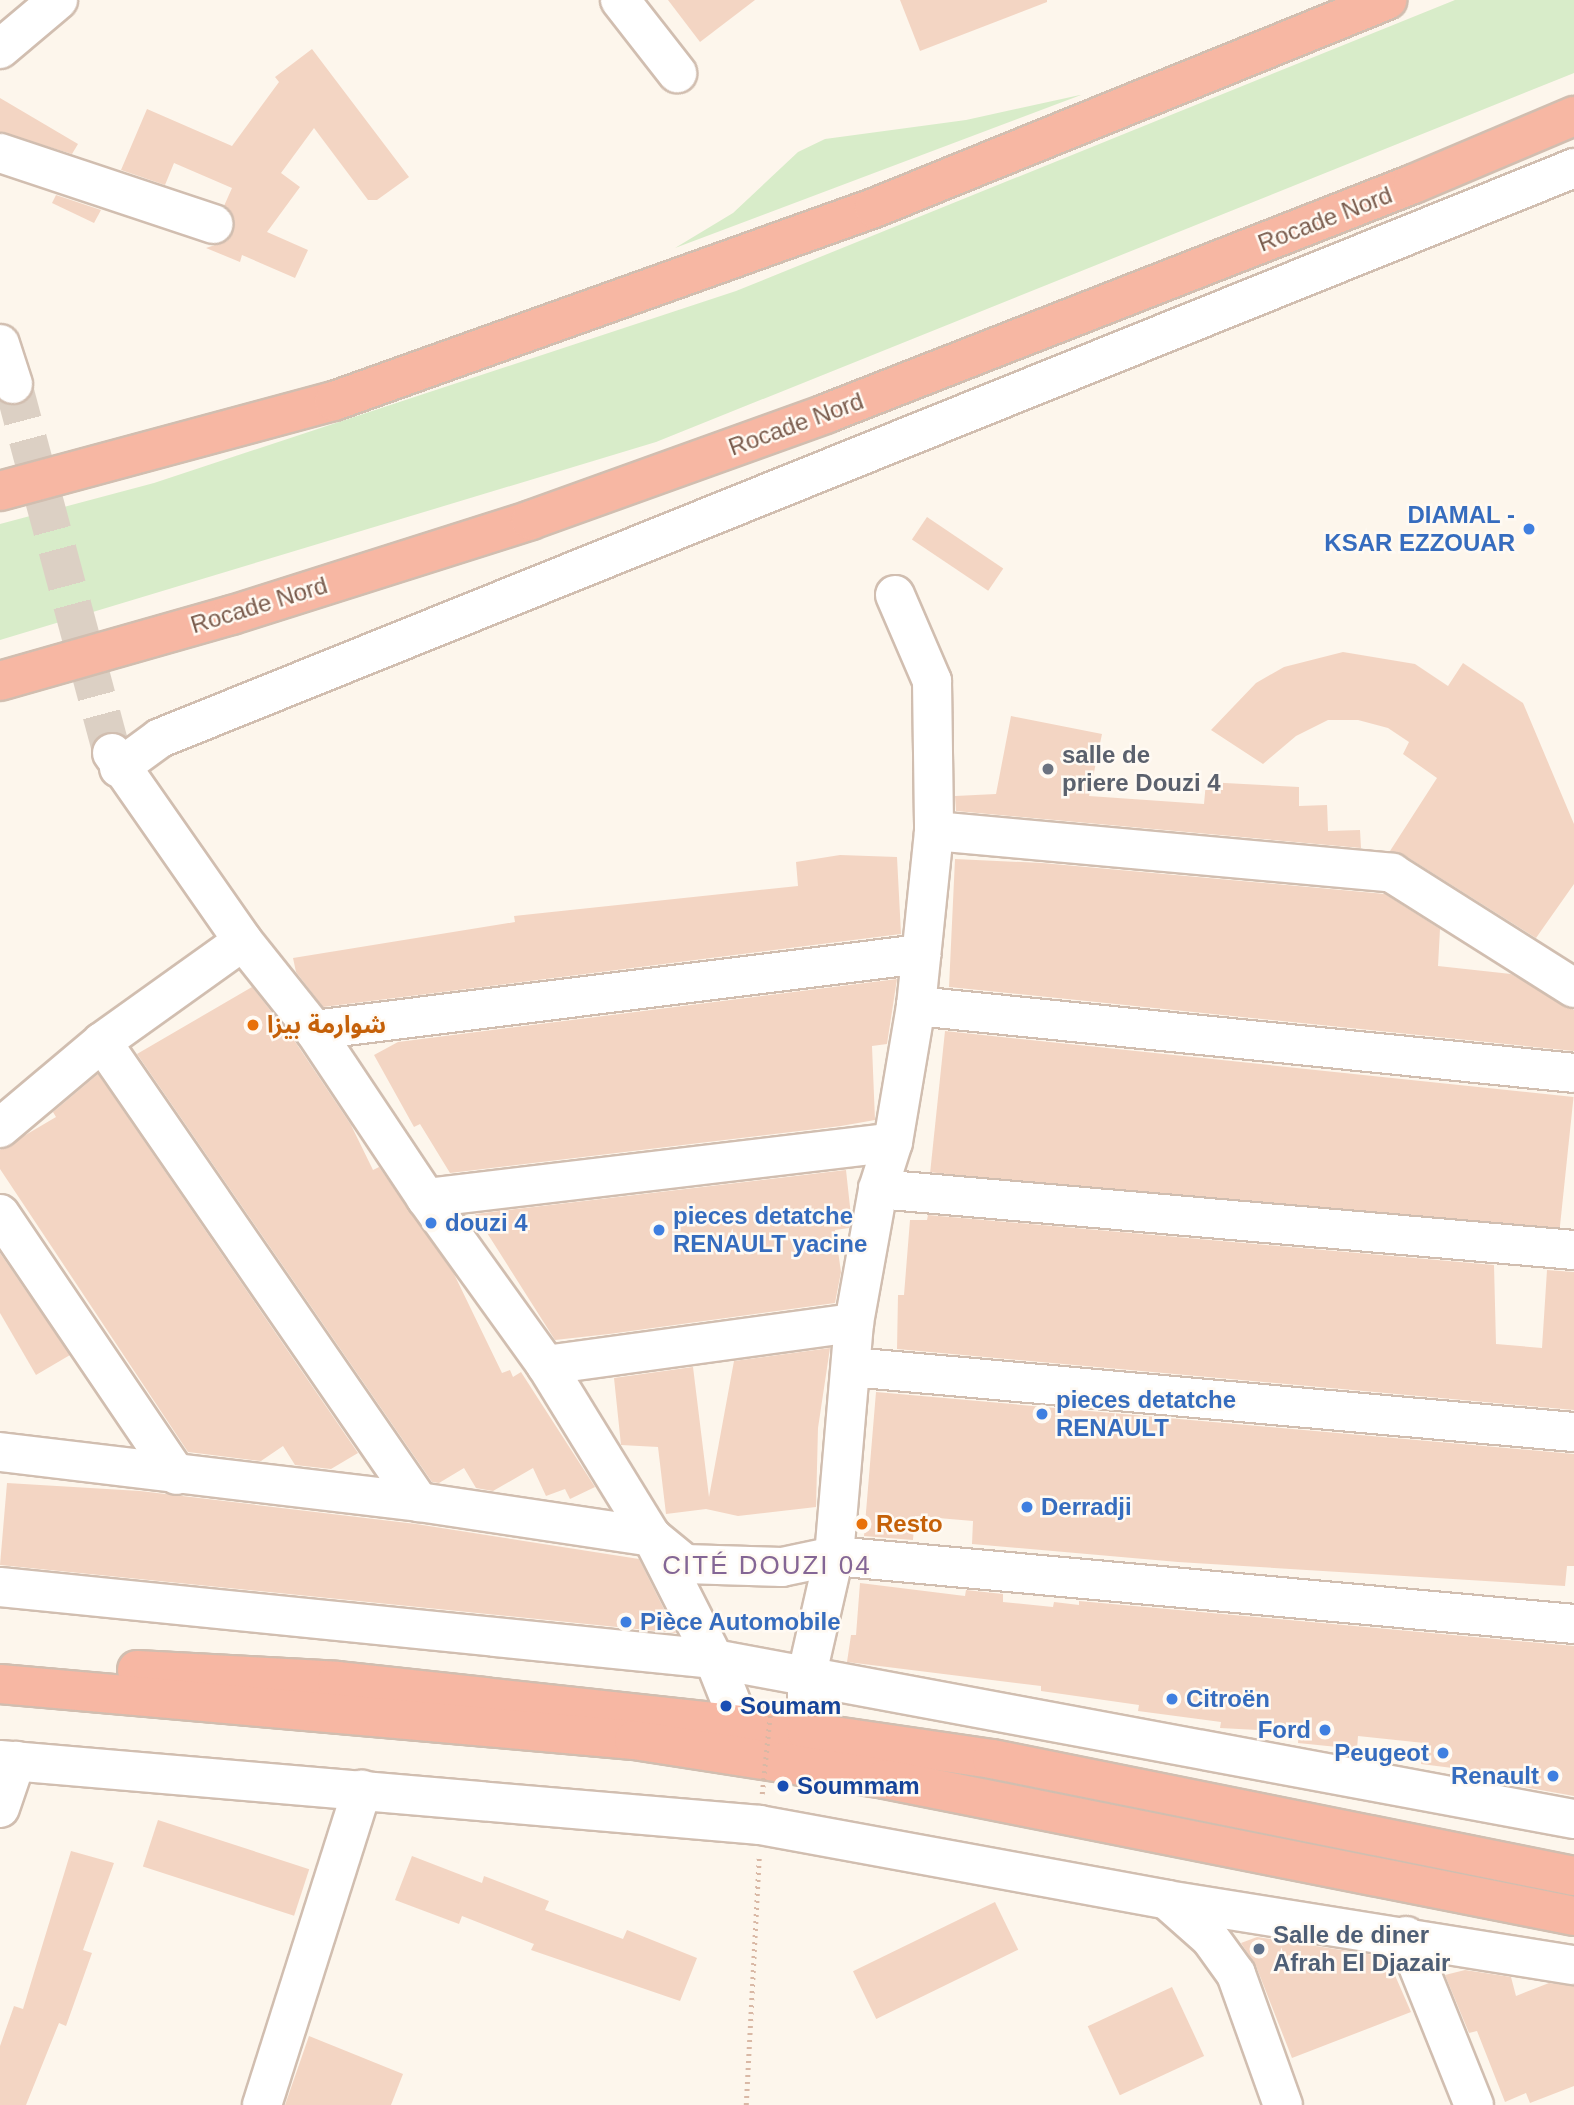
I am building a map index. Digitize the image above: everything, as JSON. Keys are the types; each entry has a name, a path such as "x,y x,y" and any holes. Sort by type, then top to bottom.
{"highway":[{"path":"0,491 346,396 874,208 1387,0"},
{"name":"Rocade Nord","path":"0,681 232,615 569,506 825,414 1413,184 1574,116"},
{"path":"0,1662 337,1681 755,1714 807,1731 992,1759 1574,1876"},
{"path":"0,1684 645,1742 898,1782 1574,1916"}],"street":[{"path":"0,48 58,0"},
{"path":"620,0 677,73"},
{"path":"0,153 213,224"},
{"path":"755,1714 714,1659 652,1536 546,1364 426,1198 314,1030 243,941 116,760 160,738 1574,168"},
{"path":"0,344 13,384"},
{"path":"807,1731 807,1674 834,1556 854,1323 878,1189 893,1142 916,1006 934,831 932,681 895,595"},
{"path":"934,831 1392,873 1574,988"},
{"path":"0,1128 102,1042 243,941"},
{"path":"314,1030 921,954"},
{"path":"916,1006 1574,1073"},
{"path":"102,1042 419,1502"},
{"path":"426,1198 893,1142"},
{"path":"878,1189 1574,1250"},
{"path":"0,1214 177,1475"},
{"path":"546,1364 854,1323"},
{"path":"851,1367 1574,1432"},
{"path":"0,1452 419,1502 652,1536 685,1564 782,1567 834,1556 1574,1624"},
{"path":"0,1587 714,1659 807,1674 1574,1819"},
{"path":"0,1808 8,1761 362,1789 761,1809 1167,1900 1406,1936 1571,1955"},
{"path":"262,2105 362,1789"},
{"path":"1167,1900 1210,1938 1236,1974 1283,2105"},
{"path":"1406,1936 1474,2105"}],"path":[{"path":"746,2105 761,1809 755,1714"}],"green space":[{"path":"1455,0 1574,0 1574,73 656,442 0,640 0,524 154,483 736,291"},
{"path":"1081,95 675,248 733,213 798,152 825,139 966,120"}],"building":[{"path":"668,0 755,0 700,42"},
{"path":"900,0 1047,0 1047,2 920,51"},
{"path":"312,49 409,177 377,200 368,200 314,128 281,173 300,187 267,232 308,250 295,278 242,255 240,262 206,248 227,241 233,232 234,219 224,206 232,188 174,163 165,185 121,170 147,109 232,146 279,82 275,77"},
{"path":"0,98 78,144 72,154 0,132"},
{"path":"56,195 101,210 94,223 52,203"},
{"path":"927,517 1003,568 988,591 912,539"},
{"path":"1343,652 1415,664 1448,686 1463,663 1523,703 1574,824 1574,884 1536,938 1404,855 1390,851 1437,778 1403,754 1409,742 1388,728 1358,720 1328,720 1296,736 1263,764 1211,730 1256,683 1284,667"},
{"path":"1011,716 1102,734 1089,796 1204,804 1206,782 1299,787 1299,806 1327,805 1328,831 1360,830 1361,848 956,811 955,796 996,794"},
{"path":"840,855 897,857 901,934 323,1007 296,972 293,958 515,922 514,916 798,886 796,862"},
{"path":"955,859 1042,863 1385,894 1440,929 1438,966 1511,974 1574,1010 1574,1051 949,987"},
{"path":"897,979 887,1044 872,1046 875,1120 841,1126 450,1173 420,1124 414,1127 374,1055 398,1042"},
{"path":"252,987 296,1043 351,1125 373,1170 379,1167 454,1274 502,1373 510,1370 513,1377 521,1372 595,1487 570,1499 565,1489 546,1496 533,1468 493,1491 476,1488 464,1468 439,1483 432,1482 137,1054"},
{"path":"945,1031 1574,1097 1559,1238 930,1172"},
{"path":"98,1074 358,1453 331,1469 295,1465 283,1446 261,1461 188,1452 0,1169 0,1150 56,1117 53,1112"},
{"path":"846,1170 851,1216 849,1228 835,1230 841,1272 835,1303 609,1334 555,1340 475,1214"},
{"path":"928,1215 1494,1265 1496,1344 1542,1348 1547,1270 1574,1272 1574,1410 897,1349 898,1295 904,1295 910,1220 927,1220"},
{"path":"0,1253 70,1355 36,1375 0,1313"},
{"path":"830,1348 818,1428 816,1507 738,1516 706,1509 666,1514 658,1447 621,1445 614,1378 693,1367 709,1497 734,1361"},
{"path":"876,1392 1574,1454 1574,1566 1567,1566 1565,1586 1178,1562 972,1544 973,1521 915,1516 913,1540 864,1536"},
{"path":"7,1483 140,1491 416,1524 639,1559 676,1633 0,1565"},
{"path":"860,1583 965,1596 966,1590 1003,1594 1003,1602 1053,1607 1054,1602 1079,1605 1079,1601 1574,1646 1574,1796 1475,1778 1476,1771 1421,1764 1424,1743 1358,1736 1357,1749 1298,1743 1299,1732 1220,1728 1221,1722 1138,1711 1139,1705 1041,1691 1041,1686 847,1662 851,1635 856,1635"},
{"path":"158,1820 309,1869 294,1916 143,1867"},
{"path":"71,1851 114,1863 83,1950 92,1953 66,2026 59,2023 26,2105 0,2105 0,2046 14,2006 23,2009"},
{"path":"412,1856 482,1883 484,1876 549,1901 545,1910 623,1939 627,1930 697,1958 680,2001 531,1950 534,1944 462,1916 459,1924 395,1900"},
{"path":"995,1902 1018,1950 876,2019 853,1971"},
{"path":"1257,1937 1387,1957 1411,2012 1292,2058 1256,1966 1241,1943"},
{"path":"1465,1970 1511,1977 1516,1996 1549,1983 1574,1986 1574,2086 1530,2103 1526,2093 1505,2102 1477,2031 1469,2033 1445,1975"},
{"path":"1172,1987 1204,2056 1120,2095 1088,2026"},
{"path":"309,2036 403,2074 391,2105 285,2105"}],"tunnel":[{"path":"13,384 112,753"}],"place":[{"name":"DIAMAL - KSAR EZZOUAR","path":"1529,529"},
{"name":"salle de priere Douzi 4","path":"1048,769"},
{"name":"شوارمة بيزا","path":"253,1025"},
{"name":"douzi 4","path":"431,1223"},
{"name":"pieces detatche RENAULT yacine","path":"659,1230"},
{"name":"pieces detatche RENAULT","path":"1042,1414"},
{"name":"Derradji","path":"1027,1507"},
{"name":"Resto","path":"862,1524"},
{"name":"Pièce Automobile","path":"626,1622"},
{"name":"Citroën","path":"1172,1699"},
{"name":"Soumam","path":"726,1706"},
{"name":"Ford","path":"1325,1730"},
{"name":"Peugeot","path":"1443,1753"},
{"name":"Renault","path":"1553,1776"},
{"name":"Soummam","path":"783,1786"},
{"name":"Salle de diner Afrah El Djazair","path":"1259,1949"}],"district":[{"name":"CITÉ DOUZI 04","path":"767,1566"}]}
